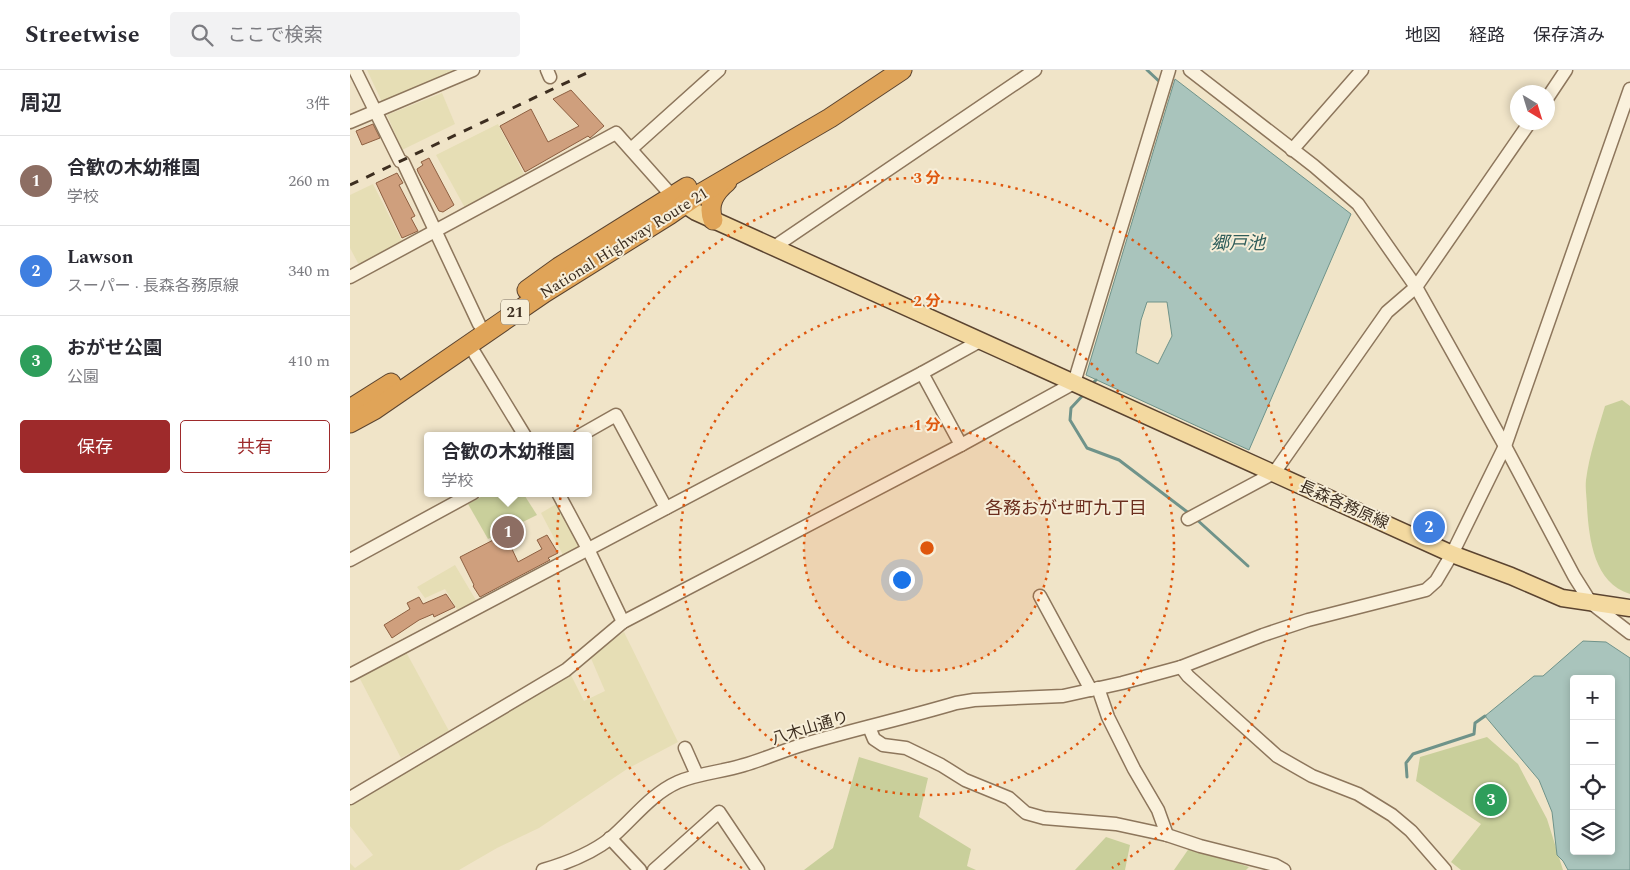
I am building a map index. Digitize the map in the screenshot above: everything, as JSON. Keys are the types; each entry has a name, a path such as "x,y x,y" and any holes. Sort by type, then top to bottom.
{"highway":[{"name":"National Highway Route 21","path":"350,423 374,410 678,201 728,163 841,98 882,70"},
{"name":"National Highway Route 21","path":"350,409 479,324 559,267 678,201 745,167 830,118 902,70"},
{"path":"714,220 711,214 712,200 719,189 745,167"}],"main road":[{"name":"長森各務原線","path":"678,201 714,220 1452,554 1562,598 1630,608"}],"street":[{"path":"355,70 400,162 403,162 479,324"},
{"path":"350,122 474,70"},
{"path":"632,149 719,70"},
{"path":"774,247 1035,70"},
{"path":"1190,70 1314,166 1358,204 1416,287 1505,446 1574,576 1591,603 1630,633"},
{"path":"1292,150 1362,70"},
{"path":"1555,86 1566,70"},
{"path":"350,798 566,670 623,622 961,445 1083,387 1161,94 1168,74"},
{"path":"1094,689 1181,667 1263,635 1320,616 1426,590 1436,581 1452,554 1505,446 1630,89"},
{"path":"1193,516 1274,473 1387,312 1416,287 1524,130"},
{"path":"350,277 616,133 678,201"},
{"path":"350,675 980,341"},
{"path":"469,344 523,432"},
{"path":"922,373 961,445"},
{"path":"586,432 616,416 666,508"},
{"path":"350,560 466,497"},
{"path":"560,497 588,549 623,622"},
{"path":"1040,596 1094,689 1134,769 1158,810 1167,835"},
{"path":"1181,667 1188,676 1277,756 1312,776 1358,794 1392,815 1410,831 1445,870"},
{"name":"八木山通り","path":"543,870 564,864 590,851 610,838 657,794 677,782 697,775 720,772 805,744 956,703 974,700 1063,696 1094,689"},
{"path":"869,727 874,738 883,745 906,748 915,752 965,780 1008,798 1026,813 1044,818 1116,824 1167,835 1200,846 1275,865 1284,870"},
{"path":"685,748 697,775"},
{"path":"654,870 719,812 758,870"},
{"path":"610,838 640,870"}],"shaded area":[{"path":"367,70 454,70 454,71 382,102"},
{"path":"442,93 455,124 402,150 387,115"},
{"path":"498,124 524,174 465,208 436,155"},
{"path":"373,184 403,243 359,265 350,248 350,195"},
{"path":"558,503 582,545 563,555 541,513"},
{"path":"455,565 477,602 458,611 445,589 425,598 417,587"},
{"path":"624,632 678,742 627,769 539,828 497,848 459,870 350,870 350,863 355,868 373,855 350,826 350,804 571,675 584,701 605,691 590,656"},
{"path":"406,652 449,731 401,758 359,677"}],"green space":[{"path":"1622,400 1630,406 1630,594 1608,580 1601,570 1592,546 1586,490 1589,461 1605,406"},
{"path":"481,497 526,497 537,515 488,539 468,504"},
{"path":"1487,737 1518,764 1547,819 1563,870 1461,870 1451,862 1481,824 1416,781 1420,757"},
{"path":"859,757 928,778 919,817 971,849 967,866 976,870 804,870 833,848"},
{"path":"1106,837 1130,845 1125,870 1075,870"},
{"path":"1190,847 1249,867 1246,870 1174,870"}],"water":[{"name":"郷戸池","path":"1175,79 1351,214 1249,450 1086,375","holes":["1147,302 1167,302 1172,336 1158,364 1136,353 1141,320"]},
{"path":"1583,641 1606,642 1630,658 1630,870 1568,870 1557,855 1552,812 1539,780 1485,716 1534,676 1543,676"}],"building":[{"path":"571,90 604,126 590,138 588,136 525,172 500,126 531,109 548,142 579,126 553,99"},
{"path":"373,124 380,138 362,145 356,131"},
{"path":"429,158 454,205 443,212 439,211 417,169 423,165 421,162"},
{"path":"397,173 403,183 399,185 415,216 411,218 418,231 402,238 376,183"},
{"path":"505,534 518,562 542,549 537,540 547,535 558,553 548,558 550,560 480,597 460,557"},
{"path":"446,594 455,607 434,617 433,614 419,620 392,638 384,625 410,609 407,603 419,597 423,604"}],"waterway":[{"path":"1147,70 1162,84"},
{"path":"1090,386 1096,380"},
{"path":"1085,393 1071,408 1070,420 1087,448 1119,460 1190,514"},
{"path":"1195,518 1248,566"},
{"path":"1407,777 1406,763 1413,754 1474,734 1475,723 1485,716"}],"railway":[{"path":"350,185 593,70"}],"place":[{"name":"Lawson","path":"1429,527"},
{"name":"合歓の木幼稚園","path":"508,532"},
{"name":"おがせ公園","path":"1491,800"}],"district":[{"name":"各務おがせ町九丁目","path":"1066,508"}]}
